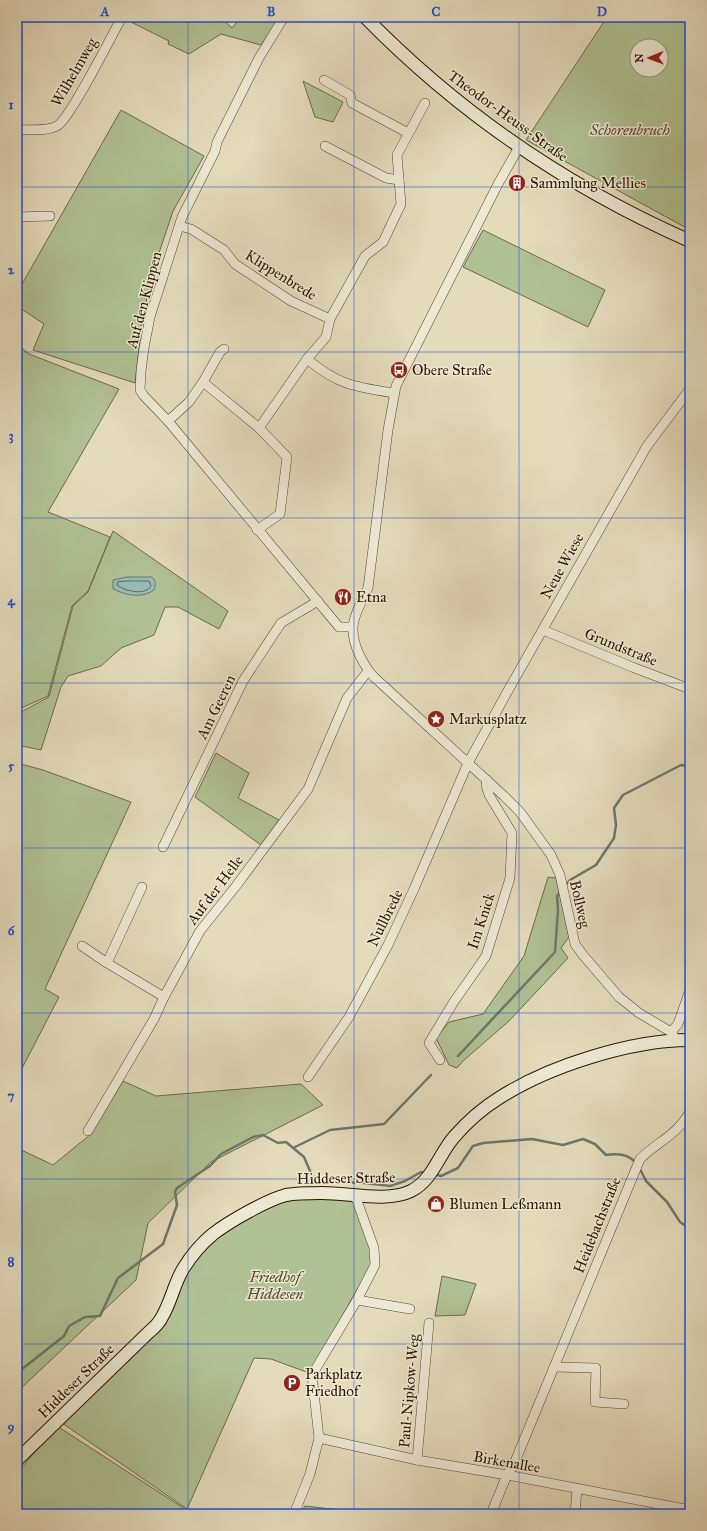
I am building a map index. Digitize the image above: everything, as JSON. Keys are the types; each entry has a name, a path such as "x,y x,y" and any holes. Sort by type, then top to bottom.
{"main road":[{"name":"Theodor-Heuss-Straße","path":"365,17 435,82 489,126 519,147 557,172 607,201 690,241"},
{"name":"Hiddeser Straße","path":"17,1460 162,1319 182,1271 201,1246 213,1234 252,1210 286,1196 321,1192 395,1196 403,1194 419,1186 434,1168 453,1138 484,1108 500,1097 544,1075 608,1052 674,1036 690,1040"}],"street":[{"name":"Wilhelmweg","path":"17,130 47,129 62,122 74,104 122,17"},
{"name":"Auf den Klippen","path":"284,17 259,58 236,103 179,226 150,318 141,371 140,390 168,421 339,627 352,627"},
{"path":"324,80 350,95 352,103 408,133"},
{"path":"258,428 307,359 326,337 330,319 365,256 382,242 401,204 398,155 408,133 425,103"},
{"path":"325,146 386,178 399,180"},
{"path":"468,763 368,671 354,644 352,627 358,608 368,588 396,386 510,160 519,147"},
{"path":"17,217 50,216"},
{"name":"Klippenbrede","path":"179,226 191,229 224,250 235,264 291,301 330,319"},
{"path":"168,421 189,402 203,382 220,352 224,349"},
{"path":"307,359 323,373 339,381 357,387 394,393"},
{"path":"203,382 258,428 287,457 280,514 257,530"},
{"name":"Neue Wiese","path":"468,763 647,446 690,389"},
{"name":"Am Geeren","path":"163,847 244,681 281,623 318,601"},
{"name":"Grundstraße","path":"543,630 690,689"},
{"name":"Auf der Helle","path":"88,1131 154,1019 164,997 200,932 308,789 347,698 368,671"},
{"name":"Bollweg","path":"468,763 520,812 551,856 560,875 575,944 583,955 619,997 639,1013 674,1036"},
{"name":"Nullbrede","path":"308,1077 349,1017 391,940 468,763"},
{"name":"Im Knick","path":"440,1060 429,1043 453,1003 486,956 510,878 512,833 489,795 486,785 487,780"},
{"path":"107,963 142,887"},
{"path":"82,946 107,963 164,997"},
{"path":"674,1036 690,990"},
{"name":"Heidebachstraße","path":"491,1514 507,1476 514,1464 640,1159 650,1148 681,1126 685,1122 690,1111"},
{"path":"294,1514 310,1474 320,1438 312,1375 357,1300 375,1265 374,1248 355,1195"},
{"path":"357,1300 410,1308"},
{"name":"Paul-Nipkow-Weg","path":"417,1460 429,1323"},
{"path":"554,1367 596,1368 595,1402 624,1404"},
{"name":"Birkenallee","path":"320,1438 417,1460 690,1510"},
{"path":"575,1514 576,1490"}],"green space":[{"path":"138,17 220,17 232,28 241,17 281,17 261,45 221,34 189,54 168,44 169,41 129,21 137,19"},
{"name":"Schorenbruch","path":"607,17 690,17 690,230 526,140"},
{"path":"303,81 343,102 333,122 315,117"},
{"path":"121,110 204,156 173,211 157,259 143,314 135,383 33,350 44,324 17,306 17,293"},
{"path":"483,230 605,290 588,327 463,267"},
{"path":"17,344 29,354 119,389 48,512 110,537 88,591 72,606 48,696 17,710"},
{"path":"113,531 228,611 219,629 178,607 165,607 154,635 121,648 101,666 68,676 61,687 41,750 17,745 17,714 49,697 73,606 88,592","holes":["127,577 139,578 127,594 113,588"]},
{"path":"216,753 249,773 238,798 279,820 261,845 195,797"},
{"path":"17,763 43,770 131,802 45,989 59,997 17,1078"},
{"path":"548,877 556,878 569,937 561,948 568,958 509,1021 457,1068 449,1065 436,1038 449,1022 483,1014 524,956"},
{"path":"123,1081 156,1096 301,1084 323,1105 211,1162 148,1223 136,1280 17,1392 17,1148 53,1165 91,1134"},
{"name":"Friedhof Hiddesen","path":"304,1196 352,1199 371,1249 371,1266 309,1373 271,1359 254,1358 187,1509 62,1423 164,1320 186,1271 204,1247 238,1222 271,1203"},
{"path":"442,1276 476,1284 465,1315 435,1316"},
{"path":"57,1426 188,1511 188,1514 17,1514 17,1473"},
{"path":"305,1506 376,1514 300,1514"}],"water":[{"path":"127,577 152,577 155,583 154,590 149,593 134,595 113,589 113,580"}],"waterway":[{"path":"564,887 570,880 596,865 614,838 616,825 614,808 623,795 681,765 690,767"},
{"path":"458,1056 555,952 558,910 557,896 561,891"},
{"path":"293,1148 330,1130 384,1124 431,1075"},
{"path":"17,1373 64,1336 69,1326 85,1317 100,1316 118,1278 163,1244 177,1205 175,1192 177,1188 210,1166 221,1154 253,1137 263,1135 278,1143 286,1142 304,1157 313,1178 317,1181 365,1183 390,1186 405,1181 421,1172 427,1173"},
{"path":"434,1174 441,1176 458,1168 473,1146 483,1143 532,1139 563,1145 583,1139 595,1144 606,1155 615,1154 627,1156 636,1163"},
{"path":"639,1167 646,1181 667,1202 680,1222 690,1229"}],"place":[{"name":"Sammlung Mellies","path":"517,183"},
{"name":"Obere Straße","path":"399,370"},
{"name":"Etna","path":"343,597"},
{"name":"Markusplatz","path":"436,719"},
{"name":"Blumen Leßmann","path":"436,1204"},
{"name":"Parkplatz Friedhof","path":"292,1383"}]}
